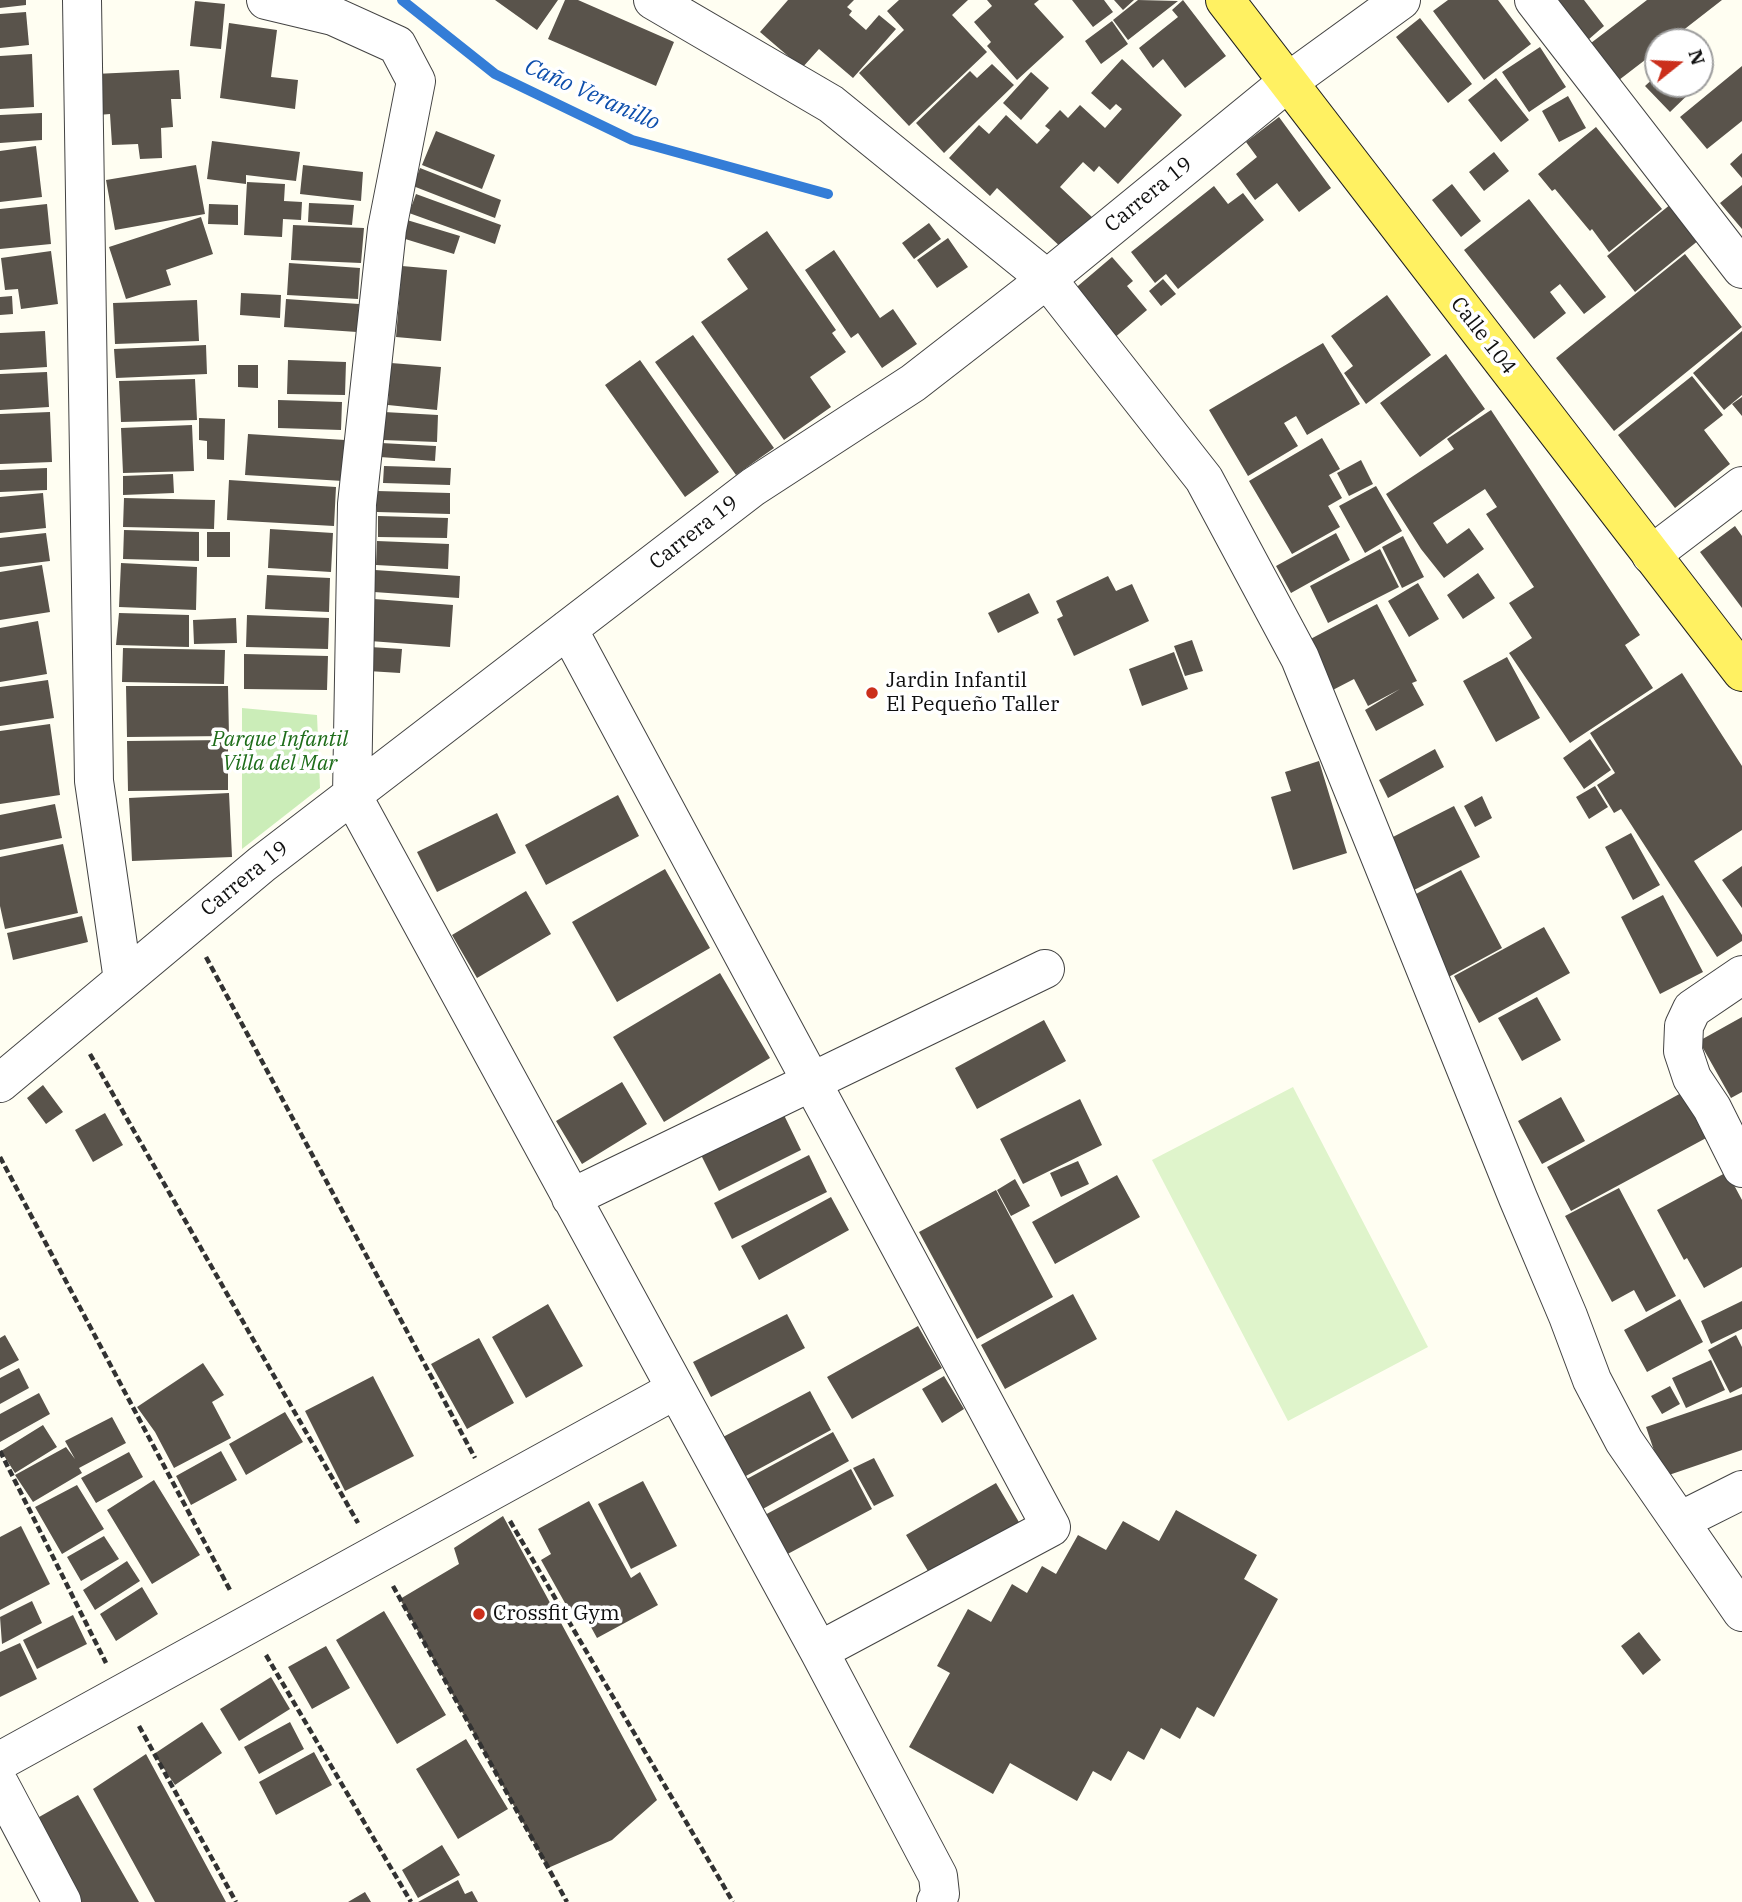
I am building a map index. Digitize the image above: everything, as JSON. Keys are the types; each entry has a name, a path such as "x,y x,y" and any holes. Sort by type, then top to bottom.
{"main road":[{"name":"Calle 104","path":"1225,0 1742,672"}],"street":[{"path":"82,0 94,781 123,981"},
{"path":"266,0 332,16 397,45 416,80 387,229 357,504 352,795 819,1651 938,1876 940,1894 936,1902"},
{"path":"653,0 831,104 1046,279 1204,479 1300,658 1592,1380 1624,1441 1742,1612"},
{"name":"Carrera 19","path":"0,1083 188,926 352,795 753,487 913,383 1046,279 1288,82 1401,0"},
{"path":"1534,0 1742,269"},
{"path":"1651,555 1742,486"},
{"path":"568,629 1051,1527 819,1651"},
{"path":"571,1198 1045,969"},
{"path":"1742,975 1692,1009 1684,1026 1684,1051 1692,1078 1712,1108 1742,1168"},
{"path":"0,1761 675,1390"},
{"path":"1680,1521 1742,1490"},
{"path":"0,1785 62,1902"}],"path":[{"path":"188,926 492,1491 733,1902"},
{"path":"72,1023 376,1555 567,1902"},
{"path":"0,1157 249,1625 411,1902"},
{"path":"0,1451 122,1695 236,1902"}],"green space":[{"name":"Parque Infantil Villa del Mar","path":"242,708 317,715 320,788 242,849"},
{"path":"1293,1087 1428,1347 1288,1421 1152,1160"}],"building":[{"path":"0,0 26,0 26,5 0,8"},
{"path":"495,0 558,0 537,30"},
{"path":"565,0 578,0 674,42 656,86 548,39"},
{"path":"788,0 854,0 847,7 852,11 849,15 866,30 879,15 896,29 853,78 819,49 802,68 760,32"},
{"path":"899,0 968,0 952,15 987,52 909,126 859,73 904,30 887,11"},
{"path":"987,0 1039,0 1034,4 1064,37 1017,80 987,46 991,42 974,22 992,6"},
{"path":"1072,0 1104,0 1113,12 1093,27"},
{"path":"1114,0 1134,0 1123,10"},
{"path":"1138,0 1178,1 1128,40 1113,20"},
{"path":"1183,0 1226,56 1185,88 1163,59 1153,68 1139,48 1178,17 1172,10"},
{"path":"1448,0 1498,0 1531,44 1484,80 1433,11"},
{"path":"1557,0 1584,0 1604,26 1588,40"},
{"path":"1647,0 1722,0 1686,28 1644,28 1644,61 1619,80 1591,43"},
{"path":"195,1 225,4 221,49 190,46"},
{"path":"26,12 29,45 0,48 0,14"},
{"path":"1420,18 1472,84 1448,103 1396,37"},
{"path":"1112,21 1128,44 1101,64 1085,41"},
{"path":"229,23 277,30 271,77 298,80 295,109 220,98"},
{"path":"1540,47 1566,87 1529,112 1502,72"},
{"path":"32,54 34,107 0,109 0,56"},
{"path":"1122,59 1182,115 1118,184 1099,166 1094,172 1083,162 1060,187 1093,218 1064,250 997,188 990,196 949,158 979,125 989,134 1006,115 1037,144 1050,130 1045,126 1060,110 1068,118 1080,105 1105,128 1122,109 1116,104 1110,110 1091,93"},
{"path":"992,64 1014,85 944,153 916,123 970,71 977,78"},
{"path":"1742,66 1742,121 1707,149 1680,117 1703,98 1714,98 1714,89"},
{"path":"179,70 181,99 171,99 173,127 161,128 162,158 140,159 138,144 112,145 110,114 98,115 95,74"},
{"path":"1031,72 1049,88 1021,120 1003,103"},
{"path":"1496,78 1529,120 1501,142 1468,100"},
{"path":"1568,96 1586,128 1559,142 1542,111"},
{"path":"1657,98 1684,98 1670,112"},
{"path":"42,113 42,140 0,143 0,115"},
{"path":"1279,117 1331,188 1299,212 1277,183 1255,200 1236,174 1257,157 1246,142"},
{"path":"1596,127 1662,209 1609,252 1592,229 1590,231 1555,189 1552,191 1538,174"},
{"path":"436,131 495,155 482,189 422,165"},
{"path":"212,141 300,152 296,181 246,175 246,184 207,179"},
{"path":"36,146 42,197 0,202 0,151"},
{"path":"1494,152 1509,171 1484,191 1469,172"},
{"path":"1742,153 1742,178 1730,164"},
{"path":"196,165 205,214 115,230 106,180"},
{"path":"303,165 363,172 361,201 300,194"},
{"path":"420,168 501,200 495,218 413,186"},
{"path":"247,182 285,184 284,201 302,202 301,220 283,219 282,237 244,235"},
{"path":"1452,184 1481,221 1461,237 1432,200"},
{"path":"1742,185 1742,229 1720,203"},
{"path":"1214,186 1228,204 1243,193 1264,220 1178,289 1166,274 1155,283 1131,252"},
{"path":"416,194 501,225 495,244 409,213"},
{"path":"1529,199 1606,297 1584,314 1560,284 1550,292 1566,313 1534,339 1464,250"},
{"path":"309,203 354,205 352,225 308,222"},
{"path":"47,204 51,244 0,249 0,209"},
{"path":"209,204 238,205 238,225 208,224"},
{"path":"1671,204 1699,240 1635,292 1607,256"},
{"path":"201,217 213,254 166,270 171,285 126,299 109,247"},
{"path":"407,220 460,236 454,254 402,238"},
{"path":"929,223 941,239 914,259 902,243"},
{"path":"293,225 364,228 361,263 291,260"},
{"path":"767,231 836,330 832,333 846,352 810,377 831,407 784,440 701,322 748,289 727,259"},
{"path":"948,238 968,267 937,288 917,260"},
{"path":"834,250 880,318 893,309 917,344 882,368 858,333 851,338 805,270"},
{"path":"51,251 58,304 21,309 18,289 5,290 1,258"},
{"path":"1685,254 1742,327 1614,431 1556,358"},
{"path":"1112,257 1133,281 1127,286 1147,310 1113,339 1072,291"},
{"path":"289,263 360,268 358,299 287,295"},
{"path":"402,266 447,270 441,341 396,337"},
{"path":"1163,279 1176,294 1161,306 1149,291"},
{"path":"241,293 281,295 280,318 240,315"},
{"path":"1387,295 1431,355 1366,404 1344,373 1353,366 1331,336"},
{"path":"12,296 13,314 0,315 0,297"},
{"path":"286,299 359,304 357,332 284,327"},
{"path":"197,300 199,341 115,344 113,303"},
{"path":"45,331 47,367 0,370 0,333"},
{"path":"1742,331 1742,395 1724,410 1693,373"},
{"path":"693,335 774,448 736,475 655,362"},
{"path":"1323,343 1360,404 1307,435 1296,416 1284,423 1298,446 1248,476 1209,410"},
{"path":"206,345 207,374 116,378 114,349"},
{"path":"1446,354 1485,409 1420,457 1380,403"},
{"path":"288,360 346,362 345,395 287,394"},
{"path":"640,360 719,472 685,497 605,385"},
{"path":"391,363 441,367 437,410 388,405"},
{"path":"238,365 258,365 258,388 238,387"},
{"path":"47,372 49,407 0,410 0,374"},
{"path":"1692,376 1723,415 1704,430 1730,464 1675,508 1618,435"},
{"path":"195,379 197,420 121,422 119,381"},
{"path":"1742,397 1742,416 1732,404"},
{"path":"278,400 342,402 341,430 278,428"},
{"path":"1491,410 1640,635 1625,645 1653,688 1570,743 1509,653 1532,638 1509,603 1534,587 1486,514 1497,507 1485,489 1433,523 1447,544 1469,528 1484,549 1444,578 1421,549 1386,494 1454,449 1447,439"},
{"path":"50,412 52,462 0,464 0,414"},
{"path":"384,412 438,415 437,442 383,440"},
{"path":"199,418 225,419 224,460 207,459 207,441 199,440"},
{"path":"192,425 194,471 123,473 121,428"},
{"path":"248,434 345,440 343,481 245,475"},
{"path":"1322,438 1340,469 1329,475 1342,498 1328,506 1340,527 1292,554 1249,481"},
{"path":"381,443 436,446 435,461 380,457"},
{"path":"1361,460 1373,484 1349,496 1337,473"},
{"path":"384,466 451,468 450,485 383,483"},
{"path":"47,468 47,490 0,492 0,470"},
{"path":"173,474 174,493 123,495 123,476"},
{"path":"229,480 336,487 334,526 227,520"},
{"path":"1376,486 1402,531 1365,553 1339,506"},
{"path":"377,491 450,493 450,514 377,512"},
{"path":"43,493 46,528 0,533 0,497"},
{"path":"124,498 215,500 214,529 123,527"},
{"path":"378,516 448,518 447,538 378,537"},
{"path":"1735,526 1742,536 1742,608 1700,552"},
{"path":"270,529 333,533 331,572 268,568"},
{"path":"124,530 199,532 199,561 123,559"},
{"path":"207,532 230,532 230,557 207,557"},
{"path":"46,533 50,561 0,567 0,538"},
{"path":"1336,533 1350,560 1291,593 1276,566"},
{"path":"1403,536 1424,577 1402,588 1382,547"},
{"path":"377,541 449,544 448,569 376,565"},
{"path":"1380,549 1399,587 1328,623 1310,586"},
{"path":"121,563 197,567 196,610 119,607"},
{"path":"42,565 50,612 0,620 0,572"},
{"path":"375,570 460,576 459,598 374,592"},
{"path":"1478,573 1495,598 1463,619 1447,595"},
{"path":"267,575 330,578 329,612 265,609"},
{"path":"1108,576 1116,591 1132,584 1149,621 1074,656 1057,619 1063,616 1056,601"},
{"path":"1418,583 1439,619 1409,637 1388,601"},
{"path":"1029,593 1039,613 998,633 988,613"},
{"path":"374,599 453,605 450,647 370,641"},
{"path":"1377,604 1417,681 1412,683 1424,705 1376,731 1365,710 1400,689 1368,706 1354,679 1327,693 1301,644"},
{"path":"119,613 189,615 189,647 116,645"},
{"path":"247,615 329,618 328,649 246,647"},
{"path":"236,618 237,643 194,644 193,620"},
{"path":"38,621 47,674 0,682 0,628"},
{"path":"1192,640 1203,671 1185,676 1174,646"},
{"path":"370,647 402,649 400,673 368,671"},
{"path":"123,648 225,650 224,684 122,682"},
{"path":"1174,652 1188,689 1142,706 1129,669"},
{"path":"244,654 328,656 327,690 244,689"},
{"path":"1507,657 1540,718 1496,742 1463,681"},
{"path":"1682,673 1742,766 1742,830 1694,861 1742,935 1742,941 1717,957 1621,809 1614,813 1597,785 1615,773 1590,733"},
{"path":"48,680 54,718 0,726 0,687"},
{"path":"126,686 228,686 229,736 127,737"},
{"path":"50,724 60,795 0,804 0,731"},
{"path":"1590,739 1611,770 1584,789 1563,758"},
{"path":"228,740 228,790 128,791 127,741"},
{"path":"1435,749 1444,767 1388,798 1379,780"},
{"path":"1319,761 1347,853 1293,870 1271,797 1291,791 1285,772"},
{"path":"1595,786 1608,807 1589,819 1576,797"},
{"path":"229,793 232,857 132,861 129,798"},
{"path":"618,795 639,836 546,885 525,845"},
{"path":"1482,796 1492,818 1475,827 1464,806"},
{"path":"55,804 62,838 0,850 0,815"},
{"path":"1454,806 1480,857 1408,893 1383,842"},
{"path":"497,813 516,853 437,892 417,852"},
{"path":"1631,833 1660,885 1633,900 1605,847"},
{"path":"63,844 78,913 5,929 0,906 0,857"},
{"path":"1742,866 1742,908 1722,880"},
{"path":"665,869 710,948 617,1002 572,922"},
{"path":"1461,870 1502,948 1443,980 1401,902"},
{"path":"526,891 551,934 477,978 452,935"},
{"path":"1663,895 1703,972 1660,994 1621,917"},
{"path":"82,916 88,942 13,960 7,933"},
{"path":"1544,927 1570,973 1479,1023 1454,976"},
{"path":"720,973 770,1058 664,1122 613,1037"},
{"path":"1537,997 1561,1040 1522,1061 1498,1018"},
{"path":"1742,1017 1742,1092 1731,1098 1699,1041"},
{"path":"1044,1020 1066,1061 977,1109 955,1068"},
{"path":"622,1082 647,1124 582,1164 556,1121"},
{"path":"43,1085 63,1112 46,1124 27,1098"},
{"path":"1683,1092 1708,1137 1571,1211 1547,1167"},
{"path":"1561,1097 1585,1141 1542,1164 1518,1121"},
{"path":"1080,1099 1102,1145 1023,1184 1000,1139"},
{"path":"105,1113 123,1145 93,1162 75,1130"},
{"path":"783,1113 801,1150 719,1191 701,1155"},
{"path":"809,1155 827,1192 732,1239 714,1203"},
{"path":"1078,1161 1089,1184 1061,1197 1050,1173"},
{"path":"1727,1172 1742,1200 1742,1267 1704,1288 1687,1258 1684,1260 1657,1210"},
{"path":"1117,1175 1140,1217 1055,1264 1032,1222"},
{"path":"1015,1179 1030,1206 1011,1216 997,1190"},
{"path":"1619,1188 1676,1296 1646,1312 1634,1290 1612,1302 1565,1216"},
{"path":"996,1190 1053,1297 977,1339 919,1232"},
{"path":"831,1197 849,1230 759,1280 741,1246"},
{"path":"1073,1294 1097,1339 1005,1389 981,1345"},
{"path":"1680,1299 1703,1342 1647,1372 1624,1330"},
{"path":"1742,1301 1742,1329 1711,1344 1701,1321"},
{"path":"548,1304 583,1366 526,1398 492,1337"},
{"path":"787,1314 805,1348 711,1397 693,1362"},
{"path":"918,1326 942,1368 852,1419 827,1377"},
{"path":"5,1335 19,1360 0,1370 0,1338"},
{"path":"1736,1335 1742,1347 1742,1387 1730,1393 1708,1350"},
{"path":"479,1338 514,1403 467,1429 431,1364"},
{"path":"1711,1360 1725,1390 1686,1408 1672,1378"},
{"path":"203,1363 224,1395 212,1402 231,1438 174,1468 155,1432 137,1407"},
{"path":"19,1368 29,1388 0,1404 0,1378"},
{"path":"373,1376 414,1456 345,1491 305,1411"},
{"path":"944,1376 964,1409 942,1423 922,1389"},
{"path":"1670,1386 1680,1404 1662,1414 1651,1396"},
{"path":"810,1391 831,1430 744,1477 723,1437"},
{"path":"39,1393 50,1414 0,1442 0,1414"},
{"path":"1742,1394 1742,1450 1663,1477 1646,1427"},
{"path":"285,1412 303,1442 246,1475 229,1444"},
{"path":"112,1417 126,1443 79,1468 82,1473 33,1502 15,1475 66,1447 75,1459 65,1441"},
{"path":"43,1425 57,1447 15,1473 1,1451"},
{"path":"833,1432 849,1461 761,1510 745,1480"},
{"path":"221,1451 237,1480 191,1505 176,1476"},
{"path":"129,1452 143,1477 96,1503 81,1478"},
{"path":"874,1458 894,1496 874,1506 853,1468"},
{"path":"851,1469 872,1509 782,1557 761,1517"},
{"path":"154,1480 200,1555 152,1584 107,1510"},
{"path":"643,1481 677,1546 631,1569 598,1504"},
{"path":"996,1483 1023,1529 934,1581 906,1535"},
{"path":"77,1485 104,1529 62,1554 35,1507"},
{"path":"589,1501 631,1578 640,1572 658,1605 597,1638 580,1607 570,1612 541,1560 551,1554 538,1529"},
{"path":"1176,1510 1257,1555 1244,1579 1278,1599 1214,1717 1197,1707 1180,1739 1161,1728 1144,1760 1128,1751 1111,1781 1093,1771 1077,1801 1010,1763 993,1794 909,1747 950,1673 937,1666 968,1609 991,1622 1012,1584 1027,1593 1042,1566 1056,1574 1078,1535 1106,1550 1123,1521 1159,1541"},
{"path":"503,1516 657,1800 612,1840 548,1868 400,1599 459,1564 454,1548"},
{"path":"21,1526 50,1584 0,1610 0,1537"},
{"path":"104,1536 119,1559 81,1581 67,1557"},
{"path":"127,1561 140,1581 95,1610 83,1590"},
{"path":"142,1587 158,1614 116,1641 100,1614"},
{"path":"32,1601 42,1623 2,1644 0,1617"},
{"path":"384,1611 446,1715 397,1744 336,1640"},
{"path":"73,1615 87,1644 37,1669 23,1640"},
{"path":"1639,1632 1661,1660 1643,1675 1621,1646"},
{"path":"20,1643 37,1679 0,1697 0,1652"},
{"path":"326,1646 350,1688 312,1709 288,1667"},
{"path":"271,1677 290,1709 239,1741 220,1709"},
{"path":"202,1722 222,1753 175,1785 154,1754"},
{"path":"290,1722 304,1749 259,1774 244,1747"},
{"path":"466,1739 508,1809 458,1839 416,1769"},
{"path":"314,1752 332,1785 276,1815 259,1782"},
{"path":"146,1754 226,1902 155,1902 93,1789"},
{"path":"78,1795 139,1902 77,1902 32,1821"},
{"path":"442,1845 460,1875 418,1898 402,1870"},
{"path":"458,1880 465,1894 472,1891 478,1902 418,1902"},
{"path":"365,1892 371,1902 348,1902"}],"waterway":[{"name":"Caño Veranillo","path":"402,0 495,74 632,140 828,194"}],"place":[{"name":"Jardin Infantil El Pequeño Taller","path":"872,693"},
{"name":"Crossfit Gym","path":"479,1614"}]}
